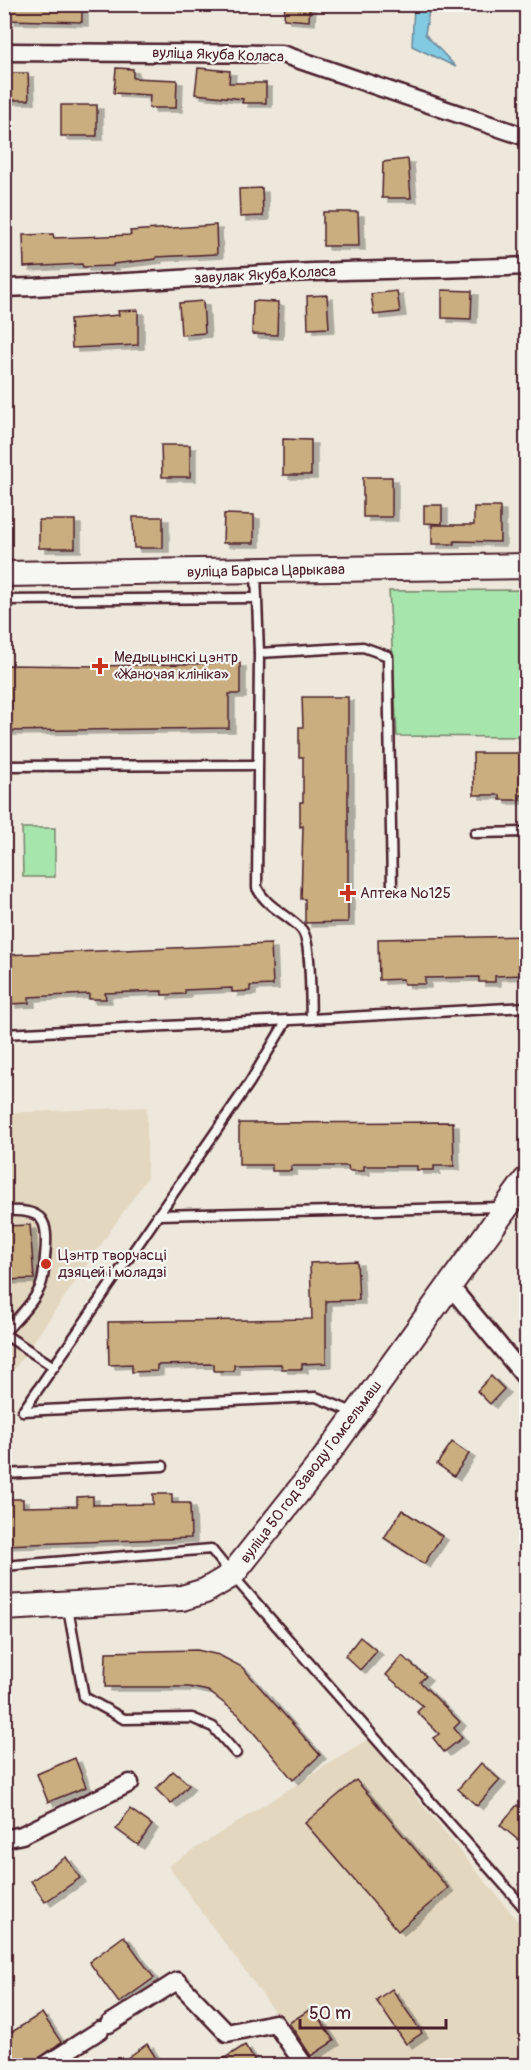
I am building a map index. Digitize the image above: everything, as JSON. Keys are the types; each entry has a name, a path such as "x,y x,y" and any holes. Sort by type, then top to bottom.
{"street":[{"name":"вуліца Якуба Коласа","path":"4,52 282,54 526,137"},
{"name":"завулак Якуба Коласа","path":"4,288 345,271 450,270 526,266"},
{"name":"вуліца Барыса Царыкава","path":"4,574 256,572 526,566"},
{"name":"вуліца 50 год Заводу Гомсельмаш","path":"4,1608 182,1598 206,1591 232,1575 324,1459 526,1180"},
{"path":"450,1286 526,1378"},
{"path":"4,1839 22,1835 130,1783"},
{"path":"44,2066 177,1981 227,2033 275,2023 305,2066"}],"lane":[{"path":"256,572 259,653 257,888 263,899 303,931 308,946 311,1020"},
{"path":"4,600 257,598"},
{"path":"259,653 363,648 388,656 392,889"},
{"path":"4,766 257,765"},
{"path":"475,833 526,832"},
{"path":"4,1034 311,1020 526,1007"},
{"path":"287,1020 250,1082 23,1411 316,1397 356,1413"},
{"path":"158,1215 508,1207"},
{"path":"4,1211 26,1210 36,1214 45,1224 47,1237 42,1282 37,1294 4,1333 54,1367"},
{"path":"4,1474 163,1466"},
{"path":"4,1566 211,1549 526,1910"},
{"path":"68,1604 84,1697 124,1719 192,1718 213,1727 236,1753"}],"shaded area":[{"name":"Цэнтр творчасці дзяцей і моладзі","path":"147,1107 147,1178 5,1383 5,1113"},
{"path":"368,1739 526,1931 526,2057 515,2066 314,2065 168,1866"}],"green space":[{"path":"526,590 526,737 397,736 389,591"},
{"path":"22,828 55,828 55,877 23,877"}],"water":[{"path":"414,5 430,5 425,34 456,67 412,46"}],"building":[{"path":"9,4 82,4 82,22 9,20"},
{"path":"285,4 310,4 309,21 284,19"},
{"path":"116,68 133,69 133,78 177,80 176,108 149,108 150,95 114,93"},
{"path":"198,68 230,71 229,83 266,83 266,103 242,103 243,99 195,94"},
{"path":"4,73 28,73 29,100 4,100"},
{"path":"61,105 97,105 97,136 61,136"},
{"path":"408,159 411,198 382,198 383,162"},
{"path":"262,188 263,216 240,217 239,189"},
{"path":"323,212 358,212 359,246 323,246"},
{"path":"216,225 217,254 156,257 156,259 113,264 113,266 83,267 82,264 24,267 23,235 53,234 54,238 131,235 130,231"},
{"path":"442,290 472,291 471,319 442,318"},
{"path":"397,291 400,312 374,315 371,294"},
{"path":"327,295 329,328 308,329 307,296"},
{"path":"203,301 205,333 181,335 179,303"},
{"path":"253,301 278,302 277,335 252,334"},
{"path":"138,310 138,345 72,348 70,319 119,315 118,311"},
{"path":"283,439 311,440 311,475 283,475"},
{"path":"161,445 190,445 190,477 162,477"},
{"path":"363,477 392,477 392,517 363,517"},
{"path":"424,505 442,505 442,524 424,523"},
{"path":"474,507 500,507 500,542 454,541 454,544 432,544 432,525 474,525"},
{"path":"224,514 254,515 254,543 223,543"},
{"path":"133,517 163,517 163,548 134,548"},
{"path":"39,520 75,520 75,548 39,548"},
{"path":"240,663 240,694 229,694 229,728 4,731 4,665 100,666"},
{"path":"302,697 348,697 348,922 305,923 305,899 301,899 303,826 300,827 300,802 303,802 303,757 299,757 299,727 303,727"},
{"path":"473,753 526,753 526,795 520,795 520,800 500,800 500,795 474,795"},
{"path":"526,936 526,975 495,976 495,982 479,982 479,977 425,978 425,984 404,984 403,979 379,980 378,939"},
{"path":"271,944 273,985 250,986 250,991 232,992 232,988 185,990 185,994 162,995 162,991 105,993 106,999 89,999 89,994 29,997 29,1003 10,1004 10,998 4,999 4,955"},
{"path":"453,1122 454,1166 434,1166 434,1170 417,1170 417,1166 364,1166 364,1171 349,1171 348,1166 291,1166 291,1171 272,1171 272,1165 239,1165 239,1123"},
{"path":"30,1225 34,1279 4,1280 4,1226"},
{"path":"357,1261 359,1300 326,1301 326,1363 302,1364 302,1369 282,1369 281,1364 234,1365 234,1371 214,1371 214,1364 157,1365 157,1371 132,1372 132,1364 109,1365 108,1322 312,1319 310,1263"},
{"path":"491,1376 504,1389 490,1404 477,1391"},
{"path":"452,1442 469,1454 454,1476 437,1464"},
{"path":"153,1494 172,1494 172,1503 190,1503 191,1538 4,1545 4,1509 7,1509 7,1499 23,1499 23,1507 77,1506 77,1497 93,1496 93,1505 153,1504"},
{"path":"402,1510 442,1536 424,1564 384,1538"},
{"path":"360,1637 377,1651 360,1670 345,1656"},
{"path":"197,1650 219,1655 242,1667 320,1755 293,1780 238,1714 208,1691 189,1687 105,1687 106,1652"},
{"path":"402,1656 426,1676 420,1682 460,1722 454,1728 462,1738 444,1752 433,1738 439,1734 417,1712 423,1706 386,1675"},
{"path":"75,1758 86,1787 48,1802 37,1774"},
{"path":"481,1763 500,1780 477,1806 458,1789"},
{"path":"173,1771 189,1785 171,1804 156,1789"},
{"path":"356,1780 448,1888 398,1931 305,1823"},
{"path":"517,1805 526,1813 526,1830 518,1840 500,1825"},
{"path":"130,1809 152,1825 138,1845 116,1829"},
{"path":"66,1857 80,1878 45,1902 31,1881"},
{"path":"124,1936 154,1978 119,2003 89,1962"},
{"path":"392,1989 422,2033 406,2044 376,2000"},
{"path":"312,2008 334,2041 311,2056 289,2023"},
{"path":"42,2013 61,2042 29,2066 4,2066 4,2037"},
{"path":"147,2044 161,2066 116,2066"},
{"path":"245,2045 258,2066 212,2066"}],"place":[{"name":"Медыцынскі цэнтр «Жаночая клініка»","path":"100,666"},
{"name":"Аптека №125","path":"348,893"},
{"name":"Цэнтр творчасці дзяцей і моладзі","path":"46,1264"}]}
